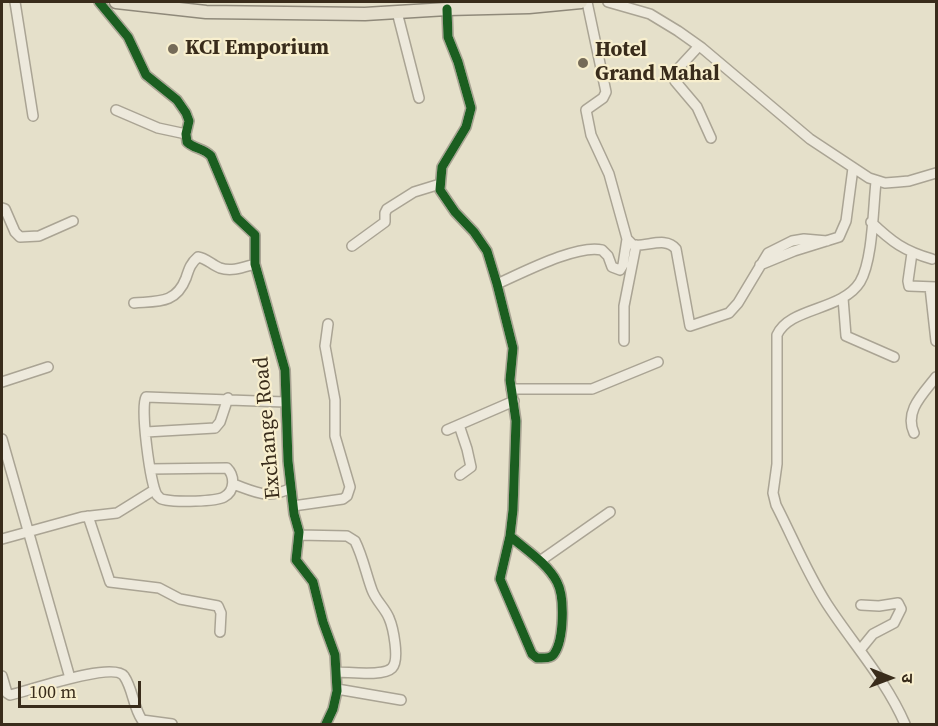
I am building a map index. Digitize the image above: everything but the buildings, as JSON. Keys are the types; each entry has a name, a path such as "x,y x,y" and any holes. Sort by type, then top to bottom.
{"main road":[{"path":"116,2 206,12 365,14 530,7 581,2"}],"street":[{"path":"15,2 33,116"},
{"path":"99,2 128,37 146,75 177,100 189,122 186,134 158,128 116,111"},
{"path":"497,284 568,254 594,249 602,250 608,256 612,267 620,270 623,265 627,239 609,174 595,147 586,114 588,107 606,94 587,2"},
{"path":"608,2 650,15 670,26 699,46 810,138 876,182 909,181 936,173"},
{"path":"447,9 448,38 458,62 471,108 466,126 442,167 440,184 443,196 481,241 491,262 513,348 511,389 516,430 510,536 500,571 501,584 532,654 538,658 554,656 563,618 558,582 540,561 510,536"},
{"path":"397,12 419,98"},
{"path":"699,46 674,76 675,81 697,107 711,138"},
{"name":"Exchange Road","path":"186,134 189,145 211,156 237,218 253,232 255,238 255,264 283,362 291,488 299,535 297,561 313,582 323,622 335,655 337,689 333,709 326,724"},
{"path":"627,239 636,245 666,242 676,249 690,326 729,313 738,303 768,254 792,242 811,238 827,241 838,238 844,229 853,168"},
{"path":"876,182 865,271 856,288 843,298 789,322 779,330 777,335 777,464 773,493 776,505 822,596 892,698 905,724"},
{"path":"352,246 385,222 387,208 414,192 440,184"},
{"path":"2,208 6,209 16,235 22,238 39,236 73,221"},
{"path":"872,222 894,243 912,253 932,259"},
{"path":"624,341 624,306 636,245"},
{"path":"912,253 908,285 933,287 936,341"},
{"path":"134,303 165,300 175,296 191,264 198,257 229,270 255,264"},
{"path":"843,298 846,336 894,357"},
{"path":"293,506 339,500 349,493 350,483 335,436 335,400 325,345 328,324"},
{"path":"511,389 587,390 658,362"},
{"path":"2,382 48,367"},
{"path":"914,433 910,424 913,409 936,377"},
{"path":"150,470 227,468 232,475 232,484 226,496 217,499 164,500 154,490 150,470 143,404 146,397 228,398 285,402"},
{"path":"146,432 215,428 220,422 228,398"},
{"path":"447,430 514,401"},
{"path":"459,425 471,467 460,475"},
{"path":"2,439 70,678"},
{"path":"232,484 269,495 280,494 291,488"},
{"path":"2,539 88,516 117,513 154,490"},
{"path":"540,561 610,512"},
{"path":"88,516 110,582 159,588 180,599 218,606 221,613 220,632"},
{"path":"299,535 347,536 356,541 372,591 391,625 396,655 392,668 377,673 337,672"},
{"path":"860,650 873,634 894,623 901,609 898,603 877,606 861,605"},
{"path":"2,676 7,693 10,695 70,678 112,671 120,673 124,675 142,720 172,724"},
{"path":"337,689 401,700"}],"cycle path":[{"path":"99,2 128,37 146,75 177,100 186,113 189,121 187,142 211,156 237,218 255,235 255,264 285,370 288,461 294,514 299,532 296,560 313,582 323,622 335,655 337,691 333,709 326,724"},
{"path":"447,9 448,37 458,62 471,108 466,127 442,167 440,190 487,251 513,348 510,380 516,421 513,510 510,536 500,579 532,654 537,658 553,656 560,639 562,608 560,589 548,569 510,536"}],"place":[{"name":"KCI Emporium","path":"173,49"},
{"name":"Hotel Grand Mahal","path":"583,63"}]}
